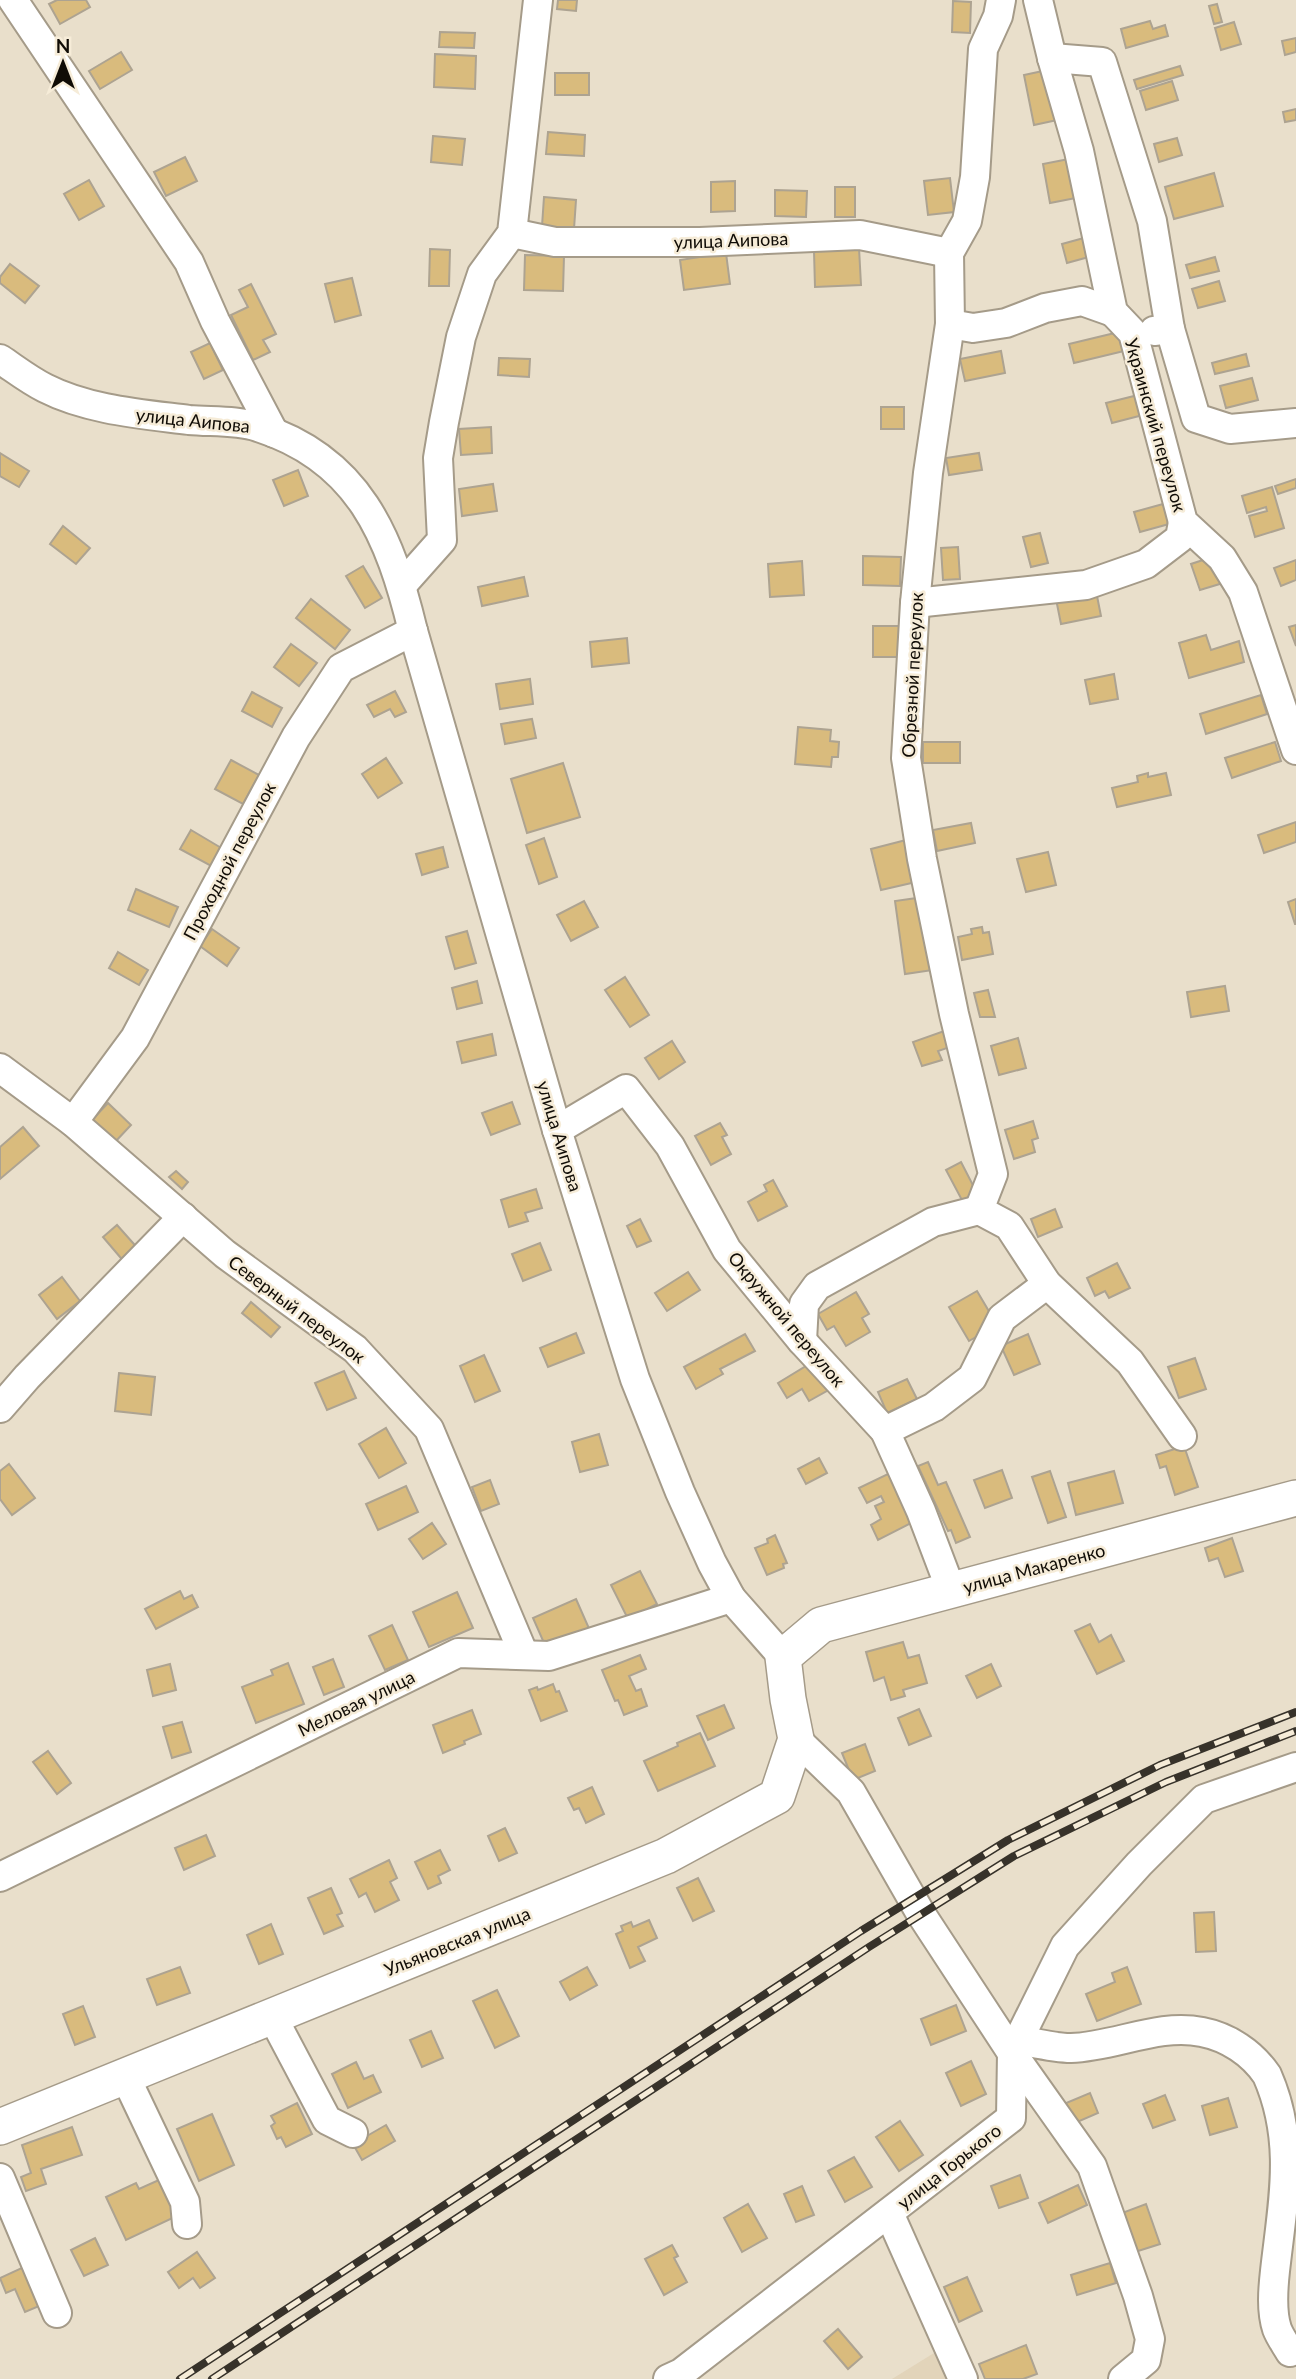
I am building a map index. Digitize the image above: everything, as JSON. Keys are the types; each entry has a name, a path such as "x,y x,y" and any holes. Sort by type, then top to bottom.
{"main road":[{"name":"улица Макаренко","path":"783,1657 821,1625 1296,1498"},
{"name":"Ульяновская улица","path":"0,2127 666,1856 777,1796 796,1739 783,1657"}],"street":[{"path":"13,0 189,262 215,321 274,433"},
{"path":"402,585 442,540 438,458 461,337 482,274 512,233 538,0"},
{"path":"949,253 967,221 975,177 982,49 999,8 1039,4 1080,151 1113,312"},
{"path":"1052,58 1102,62 1152,221 1170,329 1196,418 1230,429 1296,423"},
{"name":"улица Аипова","path":"512,233 555,242 700,242 860,235 949,253"},
{"name":"Обрезной переулок","path":"949,253 950,324 928,473 915,603 906,758 922,859 954,1014 993,1174 979,1210"},
{"path":"950,324 973,328 995,325 1045,308 1082,301 1113,312"},
{"name":"Украинский переулок","path":"1113,312 1133,333 1183,522 1222,558 1243,592 1296,750"},
{"path":"1133,333 1170,329"},
{"name":"улица Аипова","path":"0,359 46,388 101,408 256,426 274,433 298,444 337,470 375,519 402,585 557,1130 635,1379 680,1492 712,1563 731,1598 783,1657"},
{"path":"915,603 1086,584 1146,564 1180,538 1183,522"},
{"name":"Проходной переулок","path":"73,1122 135,1038 296,737 341,668 413,631"},
{"name":"Северный переулок","path":"0,1068 73,1122 225,1254 355,1349 429,1429 524,1655"},
{"name":"Окружной переулок","path":"557,1130 626,1089 670,1146 727,1250 802,1340 885,1431 921,1511 951,1590"},
{"path":"802,1340 804,1304 817,1286 933,1223 979,1210 1009,1226 1047,1284 1130,1362 1182,1436"},
{"path":"0,1408 183,1217"},
{"path":"885,1431 934,1407 972,1378 1002,1318 1047,1284"},
{"name":"Меловая улица","path":"0,1877 458,1653 549,1656 731,1598"},
{"path":"796,1739 851,1792 921,1914 1016,2047 1092,2166 1138,2296 1150,2339 1146,2360 1124,2379"},
{"name":"улица Горького","path":"668,2379 681,2373 1011,2118 1016,2047 1065,1946 1139,1864 1204,1799 1296,1767"},
{"path":"272,2016 327,2120 353,2133"},
{"path":"1016,2047 1070,2048 1171,2030 1187,2030 1205,2032 1234,2044 1257,2060 1276,2090 1287,2119 1292,2144 1288,2198 1277,2253 1273,2300 1277,2329 1290,2352"},
{"path":"125,2076 185,2202 187,2224"},
{"path":"0,2178 57,2313"},
{"path":"889,2213 963,2379"}],"shaded area":[{"path":"934,2353 947,2379 892,2379"}],"building":[{"path":"57,0 86,0 90,7 60,24 49,4"},
{"path":"558,0 577,0 576,11 557,9"},
{"path":"953,1 971,2 970,33 952,32"},
{"path":"1217,4 1222,22 1214,24 1209,6"},
{"path":"1150,21 1153,29 1165,25 1168,36 1126,48 1121,29"},
{"path":"1234,22 1241,44 1221,50 1215,28"},
{"path":"440,32 475,33 474,48 439,47"},
{"path":"1296,38 1296,52 1285,55 1282,41"},
{"path":"121,52 132,70 100,89 89,71"},
{"path":"435,54 476,56 475,89 434,87"},
{"path":"1180,66 1183,75 1137,89 1134,80"},
{"path":"1052,69 1062,119 1034,125 1024,75"},
{"path":"555,73 589,73 589,95 555,95"},
{"path":"1172,81 1178,100 1146,110 1140,91"},
{"path":"1296,109 1296,120 1285,122 1283,112"},
{"path":"548,132 585,135 584,156 546,154"},
{"path":"433,136 465,139 462,165 431,162"},
{"path":"1177,138 1182,155 1159,162 1154,144"},
{"path":"185,157 197,181 166,196 154,172"},
{"path":"1074,158 1081,197 1050,203 1043,164"},
{"path":"1214,173 1223,206 1174,219 1165,187"},
{"path":"950,178 954,212 928,215 924,181"},
{"path":"89,180 104,206 79,220 64,194"},
{"path":"735,181 735,211 711,212 711,182"},
{"path":"835,187 855,187 855,217 835,217"},
{"path":"775,190 807,191 806,217 775,216"},
{"path":"544,197 576,200 574,229 542,226"},
{"path":"1091,236 1096,255 1067,263 1062,244"},
{"path":"859,248 861,285 815,287 814,251"},
{"path":"430,249 450,250 449,286 429,286"},
{"path":"726,253 730,284 684,290 680,260"},
{"path":"525,255 564,256 563,291 524,290"},
{"path":"1215,257 1219,271 1190,278 1186,265"},
{"path":"10,264 39,286 25,303 0,283 0,277"},
{"path":"352,278 361,315 335,322 325,284"},
{"path":"1219,281 1225,301 1198,308 1192,289"},
{"path":"251,284 276,334 263,340 270,352 253,360 231,315 248,307 239,290"},
{"path":"1119,332 1124,351 1074,363 1069,344"},
{"path":"210,343 223,370 204,379 191,352"},
{"path":"1001,351 1005,373 965,381 960,359"},
{"path":"1246,354 1249,366 1215,374 1212,363"},
{"path":"499,358 530,359 529,377 498,375"},
{"path":"1252,378 1258,400 1226,408 1220,386"},
{"path":"1138,395 1143,415 1112,423 1106,403"},
{"path":"881,407 904,407 904,429 881,429"},
{"path":"491,427 492,453 461,455 459,429"},
{"path":"0,453 29,471 19,487 0,476"},
{"path":"979,453 982,470 949,475 946,458"},
{"path":"298,470 308,496 284,506 273,480"},
{"path":"1296,479 1296,488 1278,494 1275,486"},
{"path":"493,484 497,511 462,516 459,489"},
{"path":"1272,487 1284,528 1255,537 1249,516 1267,511 1266,507 1247,513 1242,496"},
{"path":"1163,504 1169,524 1140,532 1134,512"},
{"path":"63,526 90,548 76,564 50,544"},
{"path":"1040,533 1048,563 1031,567 1023,537"},
{"path":"958,547 960,579 943,580 941,548"},
{"path":"863,556 901,557 900,586 863,585"},
{"path":"1215,556 1223,583 1200,590 1191,564"},
{"path":"1296,560 1296,580 1281,586 1274,568"},
{"path":"802,561 804,595 770,597 768,564"},
{"path":"363,566 382,598 365,608 346,576"},
{"path":"524,577 528,596 482,606 478,587"},
{"path":"1096,591 1101,616 1061,624 1056,599"},
{"path":"311,599 350,630 335,649 296,618"},
{"path":"1296,625 1296,646 1289,627"},
{"path":"873,626 902,626 902,657 873,657"},
{"path":"1206,635 1211,650 1239,641 1244,662 1189,678 1179,643"},
{"path":"627,638 629,663 592,667 590,642"},
{"path":"291,644 317,663 299,686 274,667"},
{"path":"1114,674 1118,699 1090,704 1085,680"},
{"path":"530,679 533,704 500,709 496,684"},
{"path":"395,691 406,712 395,717 390,709 374,717 367,705"},
{"path":"252,692 282,708 272,727 242,711"},
{"path":"1261,695 1267,714 1206,734 1200,714"},
{"path":"532,719 536,738 505,744 501,724"},
{"path":"798,727 831,730 830,741 839,742 838,757 832,757 831,767 795,764"},
{"path":"923,742 960,742 960,763 923,763"},
{"path":"1275,742 1281,761 1232,778 1225,758"},
{"path":"386,758 402,783 378,798 362,774"},
{"path":"231,760 259,775 243,804 215,789"},
{"path":"563,763 580,817 527,833 511,779"},
{"path":"1148,773 1148,777 1166,773 1171,795 1117,807 1112,788 1138,782 1137,776"},
{"path":"1296,822 1296,842 1264,853 1258,835"},
{"path":"971,823 975,843 937,851 933,830"},
{"path":"191,830 223,849 213,867 180,849"},
{"path":"544,838 557,877 539,884 526,845"},
{"path":"906,840 916,882 881,890 871,849"},
{"path":"443,847 448,867 422,875 416,854"},
{"path":"1048,852 1056,885 1026,892 1017,859"},
{"path":"136,889 178,907 169,927 128,910"},
{"path":"924,897 933,970 905,974 895,901"},
{"path":"1296,899 1296,924 1295,924 1288,902"},
{"path":"584,901 598,927 571,941 557,915"},
{"path":"982,927 983,933 989,932 993,954 962,960 958,937 972,934 971,929"},
{"path":"212,929 239,948 227,966 200,946"},
{"path":"467,931 476,963 455,969 446,937"},
{"path":"118,952 148,970 139,985 109,968"},
{"path":"625,977 649,1015 630,1027 605,990"},
{"path":"477,981 482,1003 457,1009 452,988"},
{"path":"1225,986 1229,1011 1191,1017 1187,992"},
{"path":"988,990 995,1017 980,1017 974,993"},
{"path":"947,1030 953,1046 938,1051 942,1060 922,1066 913,1042"},
{"path":"492,1034 496,1055 462,1063 457,1042"},
{"path":"1018,1038 1026,1068 999,1075 991,1046"},
{"path":"672,1041 685,1062 659,1079 645,1058"},
{"path":"512,1102 520,1124 491,1135 482,1113"},
{"path":"108,1103 131,1125 115,1142 92,1120"},
{"path":"1033,1121 1038,1138 1032,1140 1035,1152 1014,1159 1005,1130"},
{"path":"720,1123 727,1135 722,1137 731,1154 711,1165 695,1136"},
{"path":"23,1127 39,1146 0,1179 0,1147"},
{"path":"961,1162 978,1195 963,1202 946,1170"},
{"path":"176,1171 188,1182 182,1189 169,1177"},
{"path":"773,1180 787,1206 758,1221 748,1202 767,1191 764,1185"},
{"path":"536,1189 542,1208 525,1213 528,1221 509,1227 501,1200"},
{"path":"1055,1209 1062,1227 1038,1237 1031,1219"},
{"path":"640,1219 651,1241 637,1247 627,1226"},
{"path":"117,1225 141,1252 126,1264 103,1237"},
{"path":"540,1243 551,1270 523,1281 512,1254"},
{"path":"1117,1263 1130,1288 1109,1298 1105,1291 1095,1296 1087,1278"},
{"path":"688,1272 700,1290 667,1311 655,1293"},
{"path":"62,1277 80,1301 57,1319 39,1295"},
{"path":"977,1291 997,1325 969,1341 949,1307"},
{"path":"856,1292 869,1314 862,1318 870,1332 846,1346 834,1326 827,1330 818,1314"},
{"path":"251,1302 280,1327 271,1337 242,1313"},
{"path":"576,1333 584,1353 548,1367 540,1348"},
{"path":"745,1334 755,1351 720,1369 723,1374 696,1389 684,1367"},
{"path":"1028,1334 1040,1364 1014,1375 1001,1346"},
{"path":"484,1355 500,1391 475,1402 460,1366"},
{"path":"1195,1358 1206,1389 1179,1398 1168,1367"},
{"path":"816,1360 832,1388 809,1401 802,1389 787,1398 778,1383"},
{"path":"344,1371 356,1398 327,1410 315,1383"},
{"path":"119,1373 155,1377 151,1415 115,1411"},
{"path":"907,1379 917,1399 887,1413 878,1392"},
{"path":"386,1428 406,1463 379,1478 359,1444"},
{"path":"599,1434 608,1465 580,1472 572,1442"},
{"path":"1184,1446 1198,1487 1175,1495 1166,1466 1160,1468 1156,1455"},
{"path":"819,1458 827,1473 806,1484 798,1469"},
{"path":"928,1462 938,1485 946,1482 970,1537 956,1543 951,1530 948,1531 918,1466"},
{"path":"9,1464 35,1498 12,1515 0,1499 0,1471"},
{"path":"1002,1470 1012,1498 985,1508 974,1480"},
{"path":"1050,1471 1066,1517 1048,1523 1032,1477"},
{"path":"1114,1471 1123,1503 1076,1515 1068,1483"},
{"path":"890,1473 915,1521 878,1540 871,1525 881,1519 875,1506 884,1502 881,1496 867,1503 859,1488"},
{"path":"490,1480 499,1504 481,1511 472,1487"},
{"path":"406,1486 418,1512 378,1530 366,1504"},
{"path":"432,1523 446,1544 423,1559 409,1539"},
{"path":"775,1535 787,1563 783,1564 784,1568 767,1575 755,1548 768,1543 767,1539"},
{"path":"1232,1538 1243,1571 1225,1577 1218,1558 1209,1561 1205,1548"},
{"path":"640,1571 657,1604 628,1619 611,1585"},
{"path":"180,1591 184,1599 192,1595 198,1607 156,1629 145,1609"},
{"path":"457,1592 473,1628 429,1647 413,1612"},
{"path":"576,1599 591,1633 548,1652 533,1618"},
{"path":"1090,1624 1099,1642 1111,1635 1124,1661 1097,1674 1075,1631"},
{"path":"392,1625 408,1660 385,1670 369,1636"},
{"path":"903,1642 908,1658 919,1655 927,1683 903,1690 905,1696 891,1700 884,1677 874,1681 866,1652"},
{"path":"640,1655 646,1669 629,1676 636,1691 641,1689 647,1706 624,1715 602,1670"},
{"path":"333,1659 344,1687 324,1695 313,1667"},
{"path":"288,1663 304,1704 256,1723 242,1687 273,1675 271,1670"},
{"path":"170,1664 176,1690 153,1696 147,1670"},
{"path":"991,1664 1001,1686 977,1698 966,1676"},
{"path":"553,1684 556,1692 559,1691 567,1711 541,1721 529,1690 537,1687 538,1690"},
{"path":"724,1705 734,1728 708,1740 697,1716"},
{"path":"919,1709 931,1736 909,1745 898,1718"},
{"path":"472,1710 481,1734 443,1753 433,1725"},
{"path":"182,1722 191,1752 172,1758 163,1727"},
{"path":"700,1733 715,1766 658,1791 644,1761"},
{"path":"865,1744 875,1771 853,1780 842,1753"},
{"path":"48,1751 71,1783 57,1794 33,1762"},
{"path":"592,1787 604,1814 586,1823 579,1808 574,1810 568,1798"},
{"path":"505,1828 517,1853 499,1861 488,1836"},
{"path":"206,1835 215,1856 184,1870 175,1848"},
{"path":"440,1850 450,1870 438,1876 441,1883 428,1889 415,1862"},
{"path":"389,1860 397,1878 390,1882 399,1900 375,1912 366,1893 359,1897 350,1879"},
{"path":"698,1878 714,1911 693,1921 677,1888"},
{"path":"331,1888 342,1913 337,1915 343,1926 324,1934 308,1898"},
{"path":"1214,1912 1216,1951 1196,1952 1194,1913"},
{"path":"649,1920 657,1938 638,1947 645,1961 630,1968 616,1934 623,1931 621,1926 631,1922 633,1927"},
{"path":"271,1924 283,1954 259,1964 247,1935"},
{"path":"180,1967 190,1993 157,2005 147,1979"},
{"path":"587,1967 597,1985 570,2000 560,1982"},
{"path":"1127,1967 1141,2004 1097,2021 1086,1994 1115,1982 1112,1973"},
{"path":"497,1990 519,2036 495,2048 473,2001"},
{"path":"956,2005 966,2031 931,2045 921,2019"},
{"path":"83,2006 95,2037 75,2045 63,2014"},
{"path":"431,2031 443,2058 422,2067 410,2040"},
{"path":"971,2061 986,2094 961,2106 946,2073"},
{"path":"356,2062 364,2079 373,2075 381,2092 348,2108 332,2074"},
{"path":"1090,2093 1098,2113 1068,2126 1059,2106"},
{"path":"1165,2095 1175,2120 1153,2128 1143,2104"},
{"path":"1228,2098 1237,2127 1210,2135 1202,2106"},
{"path":"297,2103 312,2134 286,2147 281,2137 277,2139 271,2126 275,2123 271,2116"},
{"path":"212,2114 234,2165 199,2181 177,2129"},
{"path":"900,2121 923,2155 899,2171 876,2137"},
{"path":"386,2125 395,2141 362,2160 353,2144"},
{"path":"72,2127 82,2155 41,2169 46,2184 26,2191 21,2177 31,2173 22,2145"},
{"path":"854,2157 872,2187 845,2202 828,2171"},
{"path":"1020,2175 1028,2198 999,2208 991,2186"},
{"path":"168,2176 179,2215 126,2240 106,2197 136,2183 139,2189"},
{"path":"1078,2185 1087,2205 1048,2223 1039,2203"},
{"path":"802,2186 814,2215 796,2222 784,2194"},
{"path":"748,2204 767,2238 742,2252 724,2218"},
{"path":"1146,2204 1160,2244 1135,2252 1122,2213"},
{"path":"95,2238 108,2265 84,2276 71,2250"},
{"path":"672,2245 678,2256 674,2258 687,2282 664,2295 645,2259"},
{"path":"197,2252 215,2278 200,2288 193,2278 179,2288 168,2272"},
{"path":"1110,2263 1116,2283 1077,2295 1071,2275"},
{"path":"26,2266 44,2304 25,2312 15,2289 6,2293 0,2278"},
{"path":"967,2277 982,2311 959,2322 944,2287"},
{"path":"838,2329 862,2357 848,2369 824,2341"},
{"path":"1026,2345 1037,2374 1023,2379 985,2379 979,2364"}],"railway":[{"path":"180,2379 861,1931 1008,1840 1160,1765 1296,1712"},
{"path":"212,2379 869,1947 1014,1856 1166,1782 1296,1731"}]}
